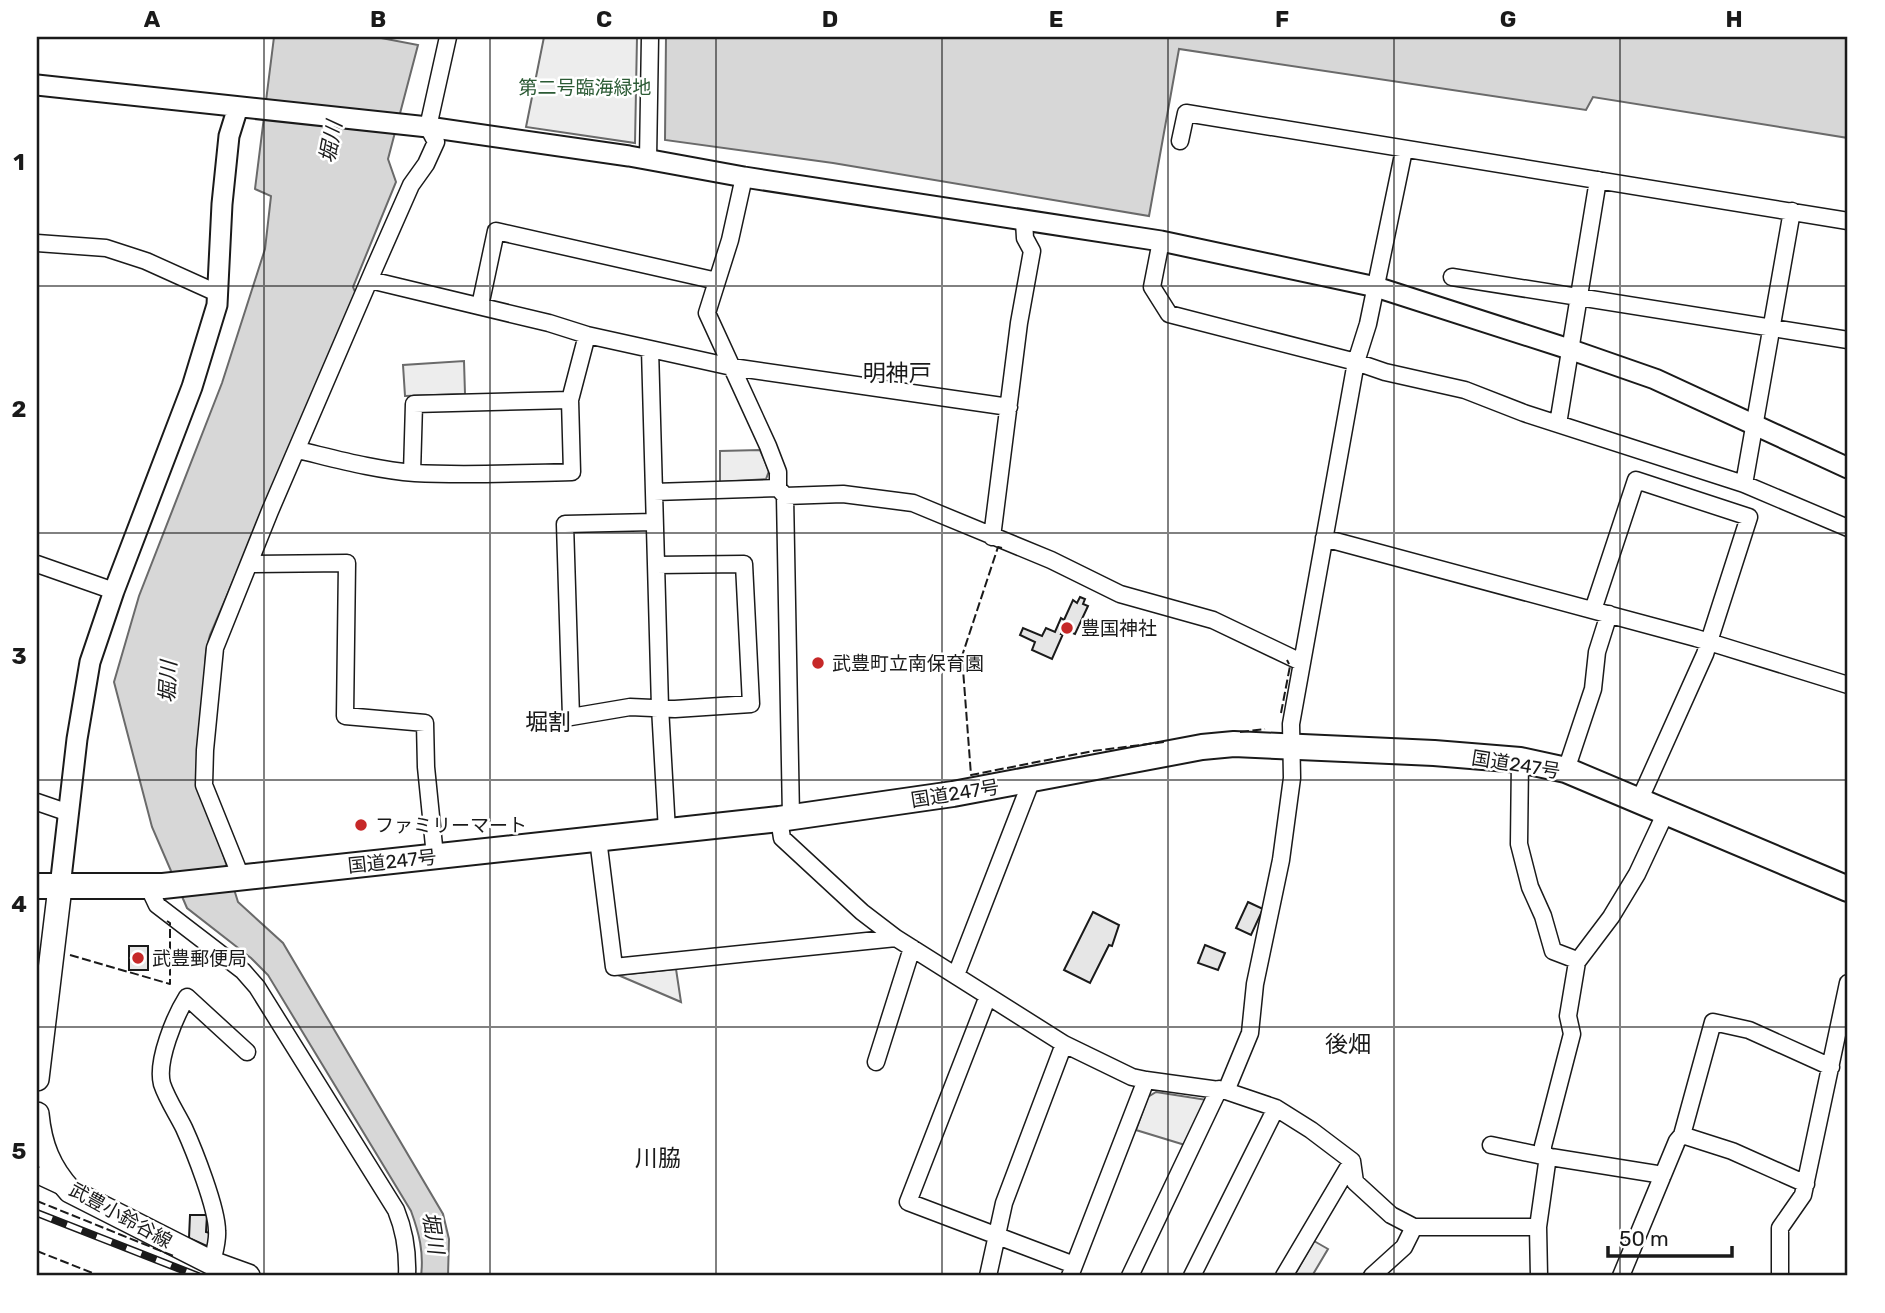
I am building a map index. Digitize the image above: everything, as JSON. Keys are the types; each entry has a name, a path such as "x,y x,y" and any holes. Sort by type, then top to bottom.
{"highway":[{"name":"国道247号","path":"48,886 155,886 785,818 953,794 1202,747 1234,744 1292,745 1520,760 1566,770 1848,889"}],"main road":[{"path":"37,1079 48,886"},
{"name":"武豊小鈴谷線","path":"39,1143 56,1175 71,1191 212,1263 248,1276"}],"street":[{"path":"237,877 204,785 215,648 251,564 270,511 411,185 426,164 436,142 428,127 448,37"},
{"path":"648,159 650,37"},
{"path":"37,85 428,127 648,159 744,177 1161,241 1376,287 1569,349 1656,379 1848,468"},
{"path":"48,886 69,813 77,739 90,662 211,330 217,305 222,204 229,136 238,107"},
{"path":"1180,141 1186,113 1848,221"},
{"path":"1130,1276 1250,1033 1255,984 1281,860 1292,778 1291,724 1301,662 1356,362 1363,347 1404,150"},
{"path":"744,177 730,240 707,313 773,459 781,492 785,818 782,838 862,912 896,938 1064,1045 1103,1065 1146,1080 1222,1090 1276,1108 1352,1161 1355,1182 1391,1215 1414,1227 1538,1227"},
{"path":"1558,424 1598,180"},
{"path":"1744,484 1792,212"},
{"path":"992,537 1032,251 1025,238 1024,221"},
{"path":"480,306 495,232 717,281"},
{"path":"1161,241 1152,287 1169,314 1356,362 1385,372 1465,390 1524,413 1744,484 1848,528"},
{"path":"37,243 106,248 146,261 217,293"},
{"path":"1451,277 1848,340"},
{"path":"370,281 480,306 587,335 732,367 1009,407"},
{"path":"298,450 363,466 412,473 572,472 570,400 587,335"},
{"path":"650,349 660,707 667,831"},
{"path":"412,473 414,404 570,400"},
{"path":"1566,770 1593,690 1601,612 1636,480 1749,517 1705,654 1639,801"},
{"path":"654,492 843,494 913,503 1051,559 1120,594 1213,620 1301,662"},
{"path":"654,522 565,524 571,717 631,707 675,709 751,704 744,564 656,565"},
{"path":"1324,538 1708,642 1848,685"},
{"path":"251,564 347,563 345,716 425,723 426,767 435,856"},
{"path":"37,564 114,591"},
{"path":"1520,760 1519,844 1527,876 1553,951 1577,962"},
{"path":"956,975 1032,779"},
{"path":"37,802 69,813"},
{"path":"1539,1276 1538,1227 1545,1156 1543,1146 1572,1034 1567,1017 1577,962 1611,917 1637,874 1666,812"},
{"path":"598,839 614,967 896,938"},
{"path":"155,886 157,905 243,971 257,987 396,1210 404,1228 407,1276"},
{"path":"876,1062 912,948"},
{"path":"1780,1276 1780,1228 1803,1195 1848,983"},
{"path":"988,996 908,1202 996,1236 1072,1270 1146,1080"},
{"path":"212,1263 218,1231 213,1210 191,1144 162,1084 161,1070 178,1010 187,997 247,1052"},
{"path":"1621,1276 1677,1141 1682,1135 1713,1022 1749,1030 1830,1067"},
{"path":"988,1276 1004,1203 1064,1045"},
{"path":"1192,1276 1276,1108"},
{"path":"1682,1135 1741,1155 1806,1184"},
{"path":"1491,1145 1663,1175"},
{"path":"1284,1276 1352,1161"},
{"path":"1372,1276 1404,1247 1414,1227"}],"shaded area":[{"name":"第二号臨海緑地","path":"544,37 637,37 635,143 526,127"},
{"path":"464,361 465,394 405,396 403,365"},
{"path":"760,450 769,471 766,479 720,482 720,451"},
{"path":"676,969 681,1002 618,975"},
{"path":"1156,1092 1207,1100 1185,1145 1136,1130 1148,1097"},
{"path":"1314,1241 1328,1249 1312,1276 1294,1276"}],"water":[{"name":"堀川","path":"274,37 376,37 418,45 388,159 396,182 353,287 356,294 210,635 206,651 199,777 238,902 283,943 443,1214 449,1239 448,1276 421,1276 420,1243 411,1211 268,975 251,958 187,908 152,827 114,682 139,596 222,383 265,249 271,196 255,189"},
{"path":"666,37 1848,37 1848,138 1593,97 1586,110 1179,49 1149,216 833,163 665,140"}],"building":[{"name":"豊国神社","path":"1080,597 1085,599 1083,604 1088,606 1075,634 1063,629 1052,659 1032,650 1035,642 1020,635 1023,628 1042,636 1046,628 1055,632 1073,600 1077,603"},
{"path":"1248,902 1263,909 1251,935 1236,928"},
{"path":"1093,912 1119,925 1112,946 1109,945 1090,983 1064,970"},
{"path":"1205,945 1225,953 1218,970 1198,963"},
{"path":"129,946 148,946 148,970 129,970"},
{"path":"190,1215 207,1215 209,1247 189,1238"}],"railway":[{"path":"37,1213 198,1276"}],"fence":[{"path":"1002,548 998,547 962,656 971,775 1093,751 1164,742"},
{"path":"1281,713 1290,666 1287,660"},
{"path":"1240,732 1265,729"},
{"path":"70,955 170,984 170,923 167,921"},
{"path":"37,1201 176,1257"},
{"path":"37,1251 100,1276"}],"place":[{"name":"豊国神社","path":"1067,628"},
{"name":"武豊町立南保育園","path":"818,663"},
{"name":"ファミリーマート","path":"361,825"},
{"name":"武豊郵便局","path":"138,958"}],"district":[{"name":"明神戸","path":"897,373"},
{"name":"堀割","path":"548,722"},
{"name":"後畑","path":"1348,1044"},
{"name":"川脇","path":"658,1158"}]}
